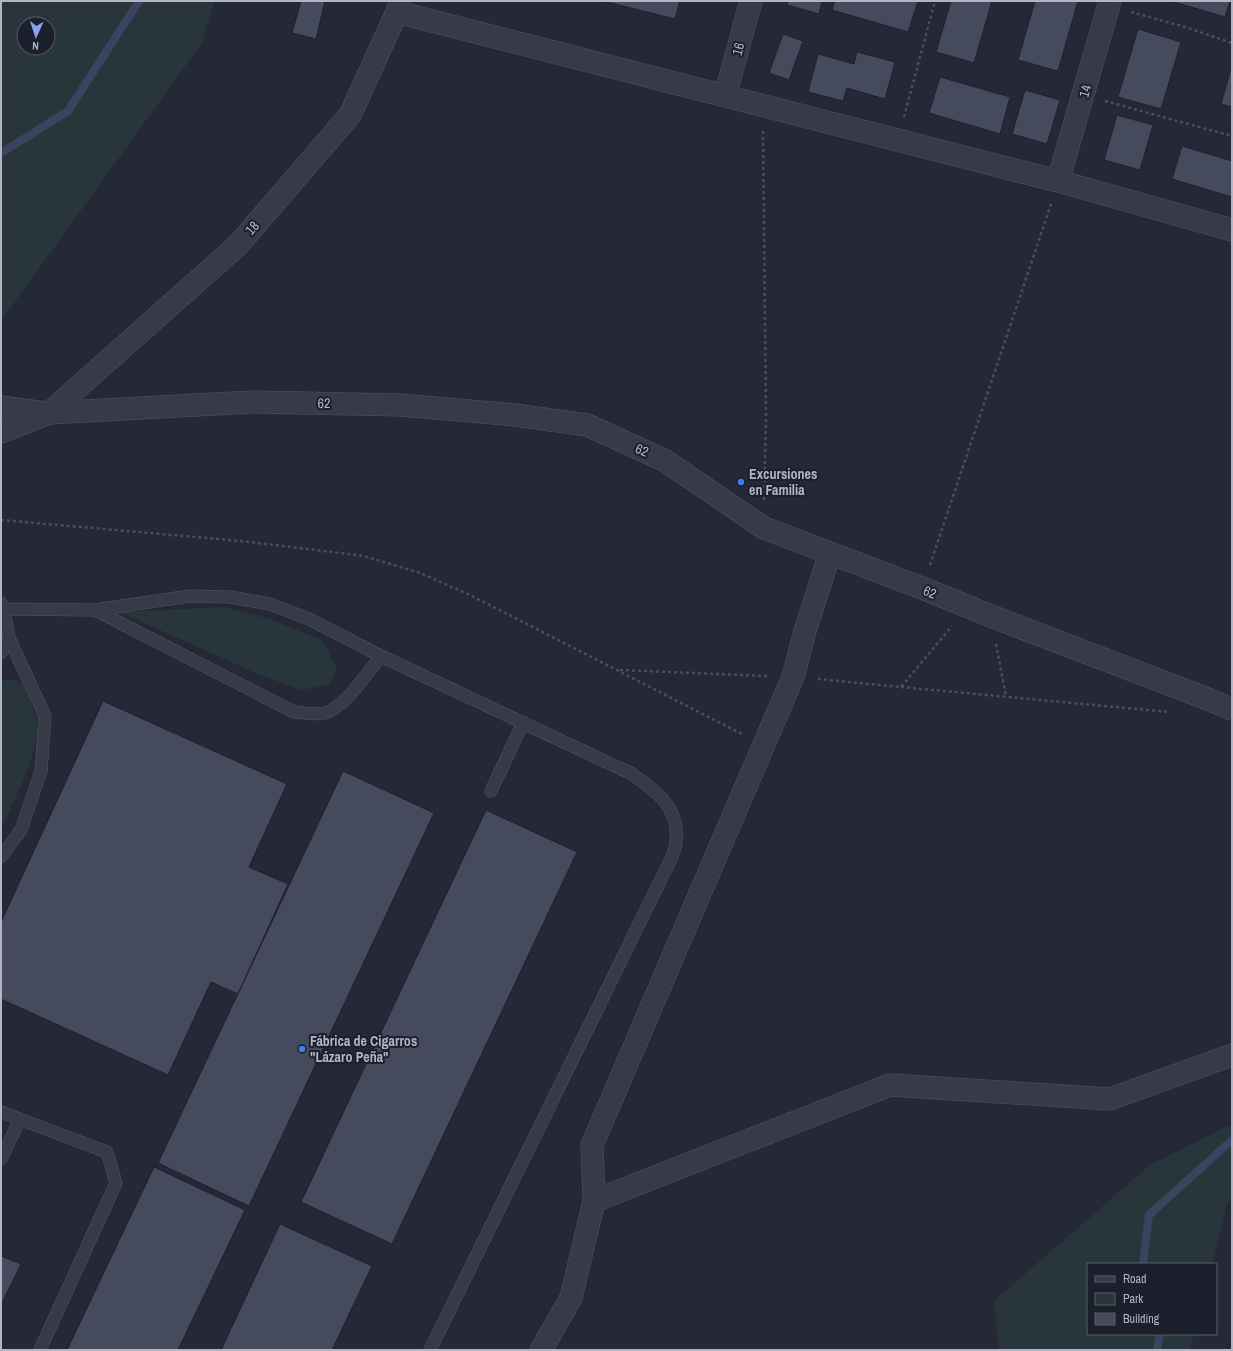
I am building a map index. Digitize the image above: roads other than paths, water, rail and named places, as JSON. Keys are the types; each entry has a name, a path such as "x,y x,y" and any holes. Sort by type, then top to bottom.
{"street":[{"name":"16","path":"725,96 750,1"},
{"name":"14","path":"1058,181 1110,3"},
{"path":"398,7 725,96 1058,181 1232,230"},
{"name":"18","path":"49,413 238,245 350,115 398,7"},
{"name":"62","path":"1,407 49,413 252,402 393,404 515,415 587,425 664,460 764,528 1200,696 1232,710"},
{"path":"1,432 49,413"},
{"path":"541,1350 571,1298 594,1200 592,1145 794,677 805,631 830,553"},
{"path":"594,1200 890,1085 1110,1099 1232,1055"}],"lane":[{"path":"1,857 21,830 41,771 45,716 9,638 2,606 95,610 190,596 230,597 270,604 309,619 381,656 632,774 653,789 666,802 675,822 676,841 672,859 430,1350"},
{"path":"95,610 294,712 309,714 324,713 335,708 381,656"},
{"path":"1,653 9,638"},
{"path":"491,791 523,723"},
{"path":"1,1112 107,1152 116,1183 40,1350"},
{"path":"1,1159 20,1119"}],"waterway":[{"path":"1,153 68,111 139,1"},
{"path":"1143,1263 1149,1215 1232,1140"},
{"path":"1157,1350 1160,1335"}],"place":[{"name":"Excursiones en Familia","path":"741,482"},
{"name":"Fábrica de Cigarros \"Lázaro Peña\"","path":"302,1049"}]}
